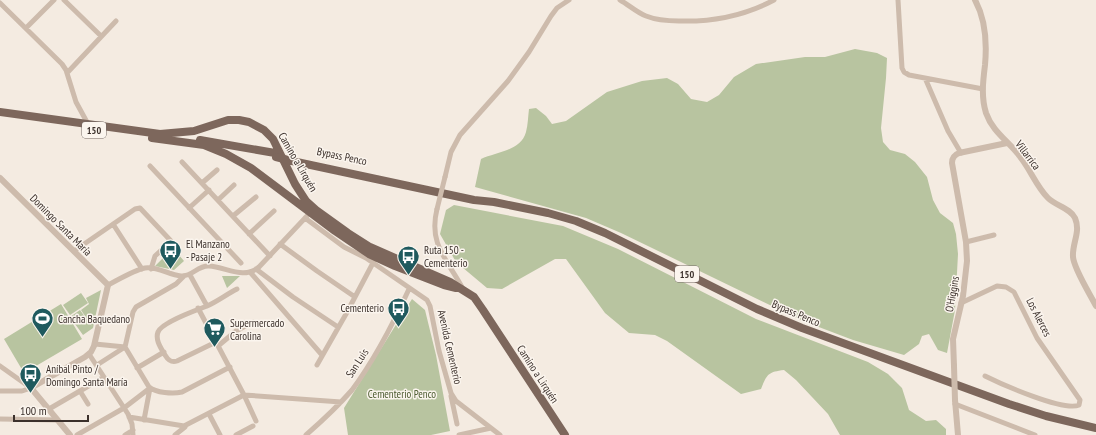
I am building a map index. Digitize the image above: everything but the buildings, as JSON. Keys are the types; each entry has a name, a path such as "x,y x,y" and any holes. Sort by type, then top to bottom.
{"main road":[{"name":"Camino a Lirquén","path":"0,112 160,134 194,131 228,120 239,120 254,124 264,130 273,139 295,184 306,201 316,210 370,247 442,278 474,297 565,435"},
{"name":"Camino a Lirquén","path":"0,118 204,145 243,163 307,215 354,245 374,260 444,285 463,290"},
{"name":"Bypass Penco","path":"160,134 276,155 479,197 494,202 548,213 580,222 757,308 802,328 1009,404 1046,416 1096,428"},
{"name":"Bypass Penco","path":"204,145 276,155"}],"street":[{"path":"26,28 54,0"},
{"path":"64,0 101,36"},
{"path":"463,290 438,246 434,230 437,209 451,152 460,135 508,81 522,62 554,12 569,0"},
{"path":"620,0 640,13 650,17 664,20 687,21 730,17 749,11 774,0"},
{"path":"898,0 902,68 904,72 909,76 983,89"},
{"name":"Villarrica","path":"975,0 982,15 985,30 983,89 984,102 988,118 995,131 1021,158 1045,195 1054,203 1069,212 1074,218 1077,231 1073,250 1074,260 1096,306"},
{"path":"0,3 62,64 67,73 73,96 88,124"},
{"path":"67,73 116,21"},
{"path":"925,78 948,131 961,153 1007,143"},
{"name":"O'Higgins","path":"958,435 955,402 953,339 961,303 967,261 966,242 952,163 954,157 961,153"},
{"path":"182,162 270,256"},
{"path":"150,166 241,263"},
{"path":"202,184 217,170"},
{"name":"Domingo Santa María","path":"0,178 108,285"},
{"path":"218,200 234,185"},
{"path":"189,208 209,190"},
{"path":"233,216 256,197"},
{"path":"74,251 138,208 141,209 171,241 154,258 151,268"},
{"path":"249,234 274,211"},
{"path":"230,367 182,392 154,390 150,388 125,347 133,312 136,307 178,283 184,276 202,267 207,266 240,272 250,272 256,269 270,256 307,215"},
{"path":"113,224 142,269"},
{"path":"966,242 994,235"},
{"path":"280,244 316,271 356,297"},
{"path":"316,365 356,297 374,260"},
{"name":"Avenida Cementerio","path":"374,260 409,289 425,298 430,304 457,424"},
{"path":"0,391 22,391 31,388 89,354 95,344 108,285 142,269 151,268 184,276"},
{"path":"256,269 293,297 338,327"},
{"path":"250,272 322,355"},
{"path":"190,274 207,306"},
{"name":"Los Alerces","path":"961,303 997,286 1003,286 1012,290 1025,311 1037,338 1079,399 1080,404 1076,407 1059,405 984,376"},
{"path":"237,289 207,306 198,308 164,325 159,330 157,338 169,360 175,362 217,344 253,322"},
{"name":"San Luis","path":"306,435 341,402 352,389 371,361 396,317 409,289"},
{"path":"198,308 230,367 256,421"},
{"path":"95,344 125,347"},
{"path":"97,365 125,347"},
{"path":"137,368 164,352"},
{"path":"89,354 129,417 133,433 125,435"},
{"path":"0,366 31,388 70,435"},
{"path":"49,409 104,377"},
{"path":"77,435 124,408 150,388"},
{"path":"144,420 150,388"},
{"path":"80,391 88,404"},
{"name":"Avenida Cementerio","path":"451,393 456,401 500,435"},
{"path":"176,435 186,426 244,395 341,402"},
{"path":"955,402 1026,433 1035,435"},
{"path":"209,414 220,435"},
{"path":"129,417 186,426"},
{"path":"0,419 58,420"},
{"path":"236,435 253,426"},
{"path":"459,435 472,434 491,428"}],"green space":[{"path":"855,49 877,53 887,58 881,128 883,142 890,150 905,154 915,162 927,177 933,200 940,213 953,223 956,234 958,254 955,310 947,353 938,350 929,334 922,336 919,344 904,355 853,340 803,321 621,233 586,218 475,187 481,159 514,147 523,138 527,129 529,109 536,108 546,116 552,124 566,121 607,92 642,81 667,78 678,84 691,99 707,102 719,95 734,77 756,64 805,57 825,57"},
{"path":"454,205 563,226 618,249 756,319 868,362 888,374 902,388 909,410 926,421 936,420 946,429 946,435 840,435 828,414 796,380 784,370 771,373 765,380 761,389 741,394 667,341 655,335 629,333 605,313 566,259 555,259 502,289 487,288 456,262 440,234 446,210"},
{"path":"173,248 184,261 174,270 155,266"},
{"path":"222,276 240,276 227,288"},
{"path":"101,290 93,328 81,310 89,304 86,298"},
{"path":"81,293 88,303 70,315 63,305"},
{"name":"Cementerio Penco","path":"412,299 425,310 436,355 450,431 431,435 348,435 344,408"},
{"name":"Cancha Baquedano","path":"61,304 82,339 24,373 4,339"},
{"path":"80,310 93,328 83,335 70,317"}],"place":[{"name":"El Manzano - Pasaje 2","path":"170,270"},
{"name":"Ruta 150 - Cementerio","path":"409,276"},
{"name":"Cementerio","path":"399,328"},
{"name":"Cancha Baquedano","path":"43,338"},
{"name":"Supermercado Carolina","path":"214,348"},
{"name":"Aníbal Pinto / Domingo Santa María","path":"31,394"}]}
